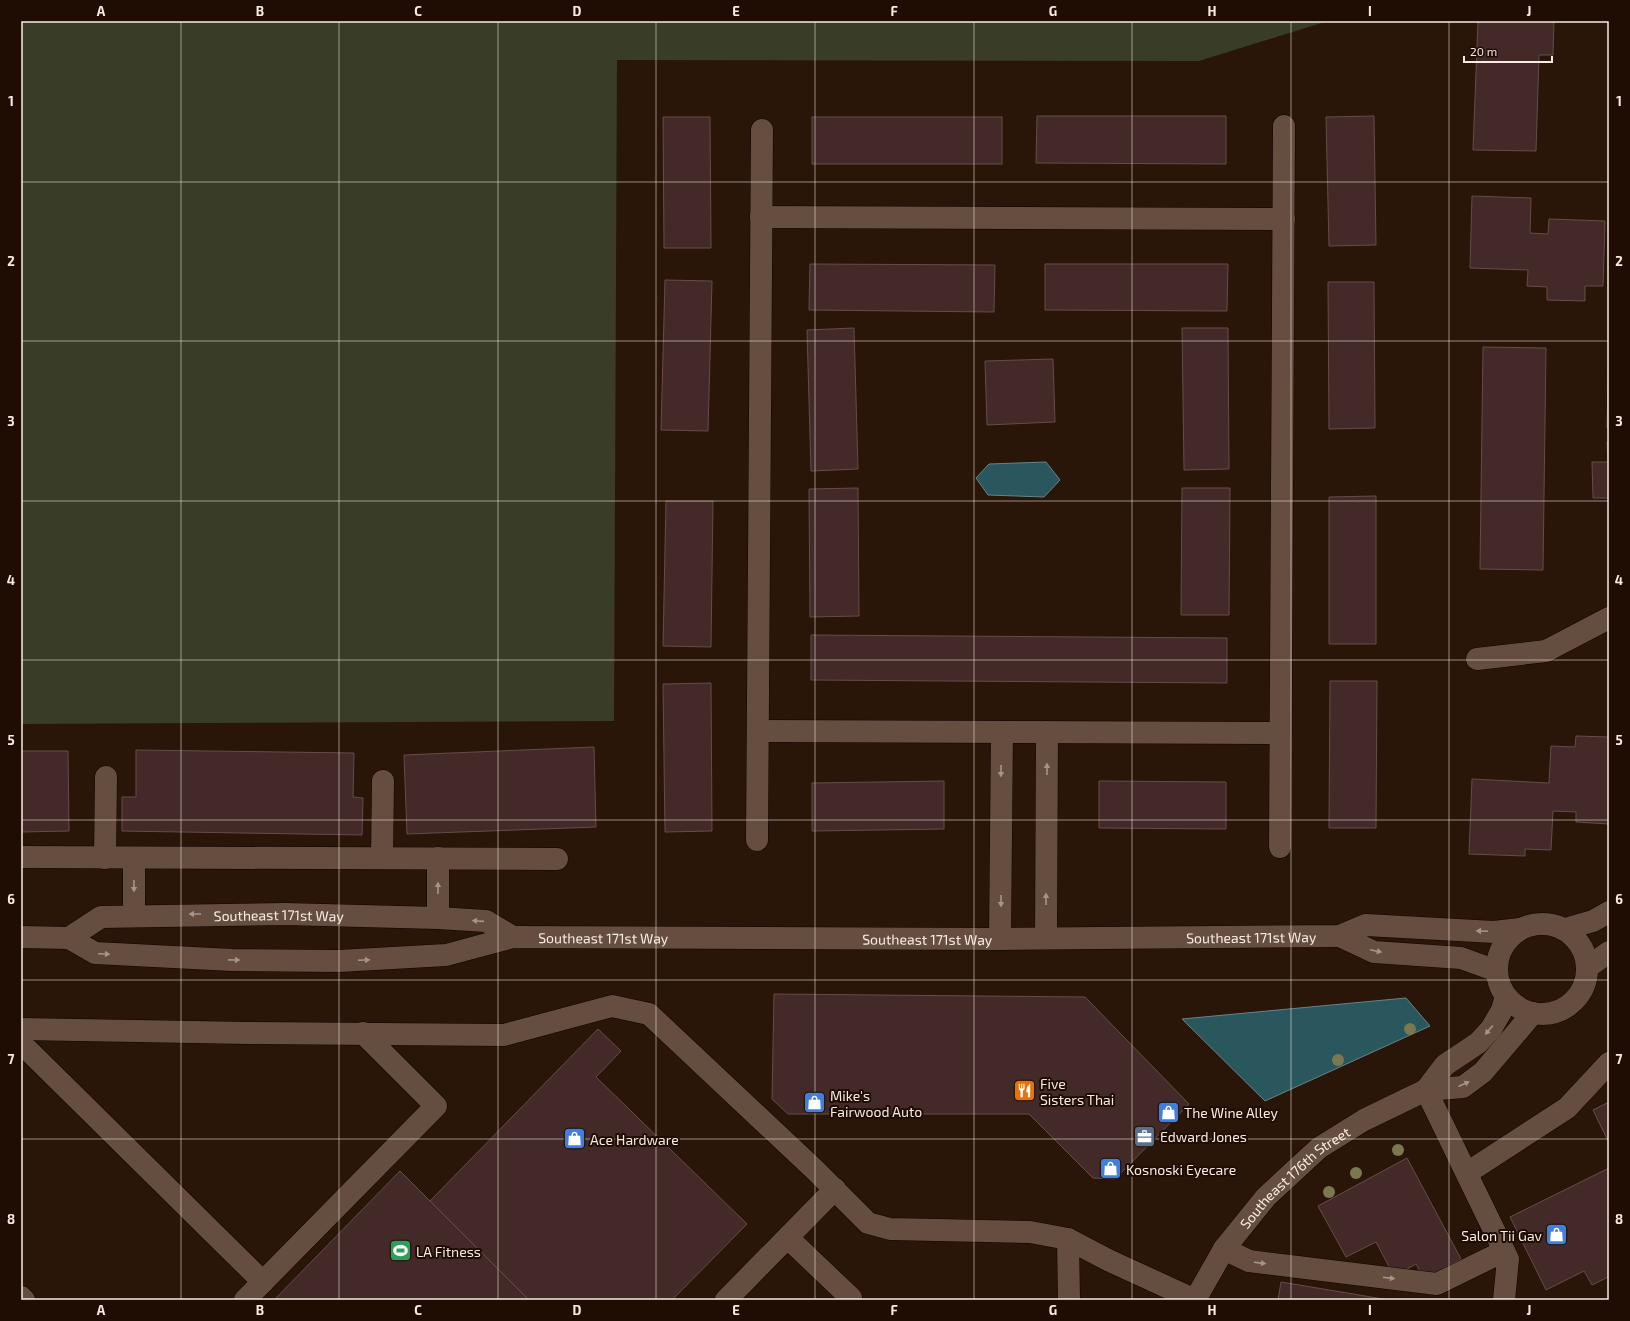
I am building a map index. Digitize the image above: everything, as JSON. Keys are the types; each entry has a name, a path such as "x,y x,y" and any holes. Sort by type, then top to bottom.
{"street":[{"path":"1280,846 1284,126"},
{"path":"758,840 762,130"},
{"path":"761,217 1284,219"},
{"path":"1477,659 1546,651 1609,618"},
{"path":"758,731 1280,733"},
{"path":"1000,939 1002,732"},
{"path":"1046,938 1047,732"},
{"path":"105,858 106,777"},
{"path":"382,858 383,781"},
{"path":"21,857 557,859"},
{"path":"134,858 134,915"},
{"path":"438,858 438,918"},
{"path":"1565,929 1593,921 1609,912"},
{"name":"Southeast 171st Way","path":"69,938 102,917 134,915 285,914 438,918 486,921 514,936"},
{"path":"1535,924 1550,924 1565,929 1577,938 1584,952 1588,967 1586,980 1581,993 1572,1003 1560,1011 1547,1014 1533,1014 1520,1009 1506,996 1497,978 1497,964 1500,951 1508,938 1520,929 1535,924"},
{"name":"Southeast 171st Way","path":"21,937 69,938 95,953 232,960 339,961 446,955 514,936 1000,939 1340,936 1366,925 1494,932 1520,929"},
{"name":"Southeast 171st Way","path":"1340,936 1374,952 1461,958 1497,971"},
{"path":"1588,967 1609,952"},
{"name":"Southeast 176th Street","path":"1426,1090 1445,1065 1478,1043 1491,1029 1502,1010 1506,996"},
{"path":"263,1282 25,1054 21,1030 504,1035 612,1006 649,1014 835,1189 868,1223 890,1230 1030,1232 1068,1239 1108,1260 1195,1300"},
{"name":"Southeast 176th Street","path":"1195,1300 1224,1249 1266,1197 1319,1148 1364,1120 1426,1090 1463,1086 1483,1072 1533,1014"},
{"path":"245,1300 436,1106 363,1033"},
{"path":"1467,1173 1566,1108 1609,1063"},
{"path":"1426,1090 1508,1259 1504,1300"},
{"path":"726,1300 835,1189"},
{"path":"788,1238 851,1298 851,1300"},
{"path":"1068,1239 1069,1300"},
{"path":"1224,1249 1249,1261 1437,1284 1504,1251"},
{"path":"21,1297 24,1300"}],"green space":[{"path":"21,21 1328,21 1199,61 617,60 614,721 21,724"}],"water":[{"path":"1046,462 1060,480 1044,497 988,495 976,478 989,464"},
{"path":"1406,998 1430,1026 1265,1101 1182,1019"}],"building":[{"path":"1478,21 1554,21 1553,55 1539,55 1536,151 1473,150"},
{"path":"1037,116 1226,116 1226,164 1036,163"},
{"path":"1374,116 1376,245 1329,246 1326,117"},
{"path":"663,117 710,117 711,248 664,248"},
{"path":"812,117 1002,117 1002,164 812,164"},
{"path":"1472,196 1531,198 1530,233 1548,234 1549,219 1605,221 1603,286 1585,286 1585,301 1547,300 1547,287 1527,286 1528,270 1470,268"},
{"path":"810,264 995,265 994,312 809,310"},
{"path":"1045,264 1228,264 1227,311 1045,310"},
{"path":"665,280 712,281 708,431 661,430"},
{"path":"1328,282 1374,282 1375,428 1329,429"},
{"path":"854,328 858,469 811,471 807,330"},
{"path":"1182,328 1228,328 1229,469 1184,470"},
{"path":"1609,344 1609,428 1607,428"},
{"path":"1483,347 1546,348 1543,570 1480,569"},
{"path":"1053,359 1055,422 987,425 985,361"},
{"path":"1607,442 1609,442 1609,498 1593,498 1592,462 1608,462"},
{"path":"858,488 859,616 810,617 809,489"},
{"path":"1182,488 1230,488 1229,615 1181,615"},
{"path":"1376,496 1376,644 1329,644 1329,497"},
{"path":"666,501 713,501 711,647 663,646"},
{"path":"811,635 1227,638 1227,683 811,680"},
{"path":"1330,681 1377,681 1376,828 1329,828"},
{"path":"711,683 712,831 665,832 663,684"},
{"path":"1576,736 1609,737 1609,824 1576,822 1576,812 1553,811 1551,850 1525,849 1525,856 1469,854 1472,779 1549,783 1551,746 1575,747"},
{"path":"594,747 596,827 407,834 404,755"},
{"path":"136,750 354,753 353,797 363,798 362,835 122,831 122,797 136,797"},
{"path":"21,751 68,751 69,831 21,832"},
{"path":"944,781 944,829 812,831 812,783"},
{"path":"1099,781 1226,782 1226,829 1099,828"},
{"path":"774,994 1085,997 1189,1104 1115,1179 1093,1178 1029,1114 788,1114 772,1099"},
{"name":"Ace Hardware","path":"598,1029 621,1051 596,1077 747,1224 672,1300 529,1300 430,1201"},
{"path":"1609,1102 1609,1143 1593,1110"},
{"path":"1407,1158 1461,1259 1424,1279 1416,1264 1394,1276 1376,1242 1346,1257 1318,1206"},
{"path":"1609,1168 1609,1279 1608,1277 1592,1285 1584,1271 1546,1290 1510,1217"},
{"name":"LA Fitness","path":"400,1171 529,1300 274,1300"},
{"path":"1281,1282 1389,1300 1278,1300"}],"place":[{"name":"Five Sisters Thai","path":"1024,1091"},
{"name":"Mike's Fairwood Auto","path":"814,1103"},
{"name":"The Wine Alley","path":"1168,1112"},
{"name":"Edward Jones","path":"1144,1136"},
{"name":"Ace Hardware","path":"575,1139"},
{"name":"Kosnoski Eyecare","path":"1110,1169"},
{"name":"Salon Tii Gav","path":"1557,1235"},
{"name":"LA Fitness","path":"401,1251"}]}
